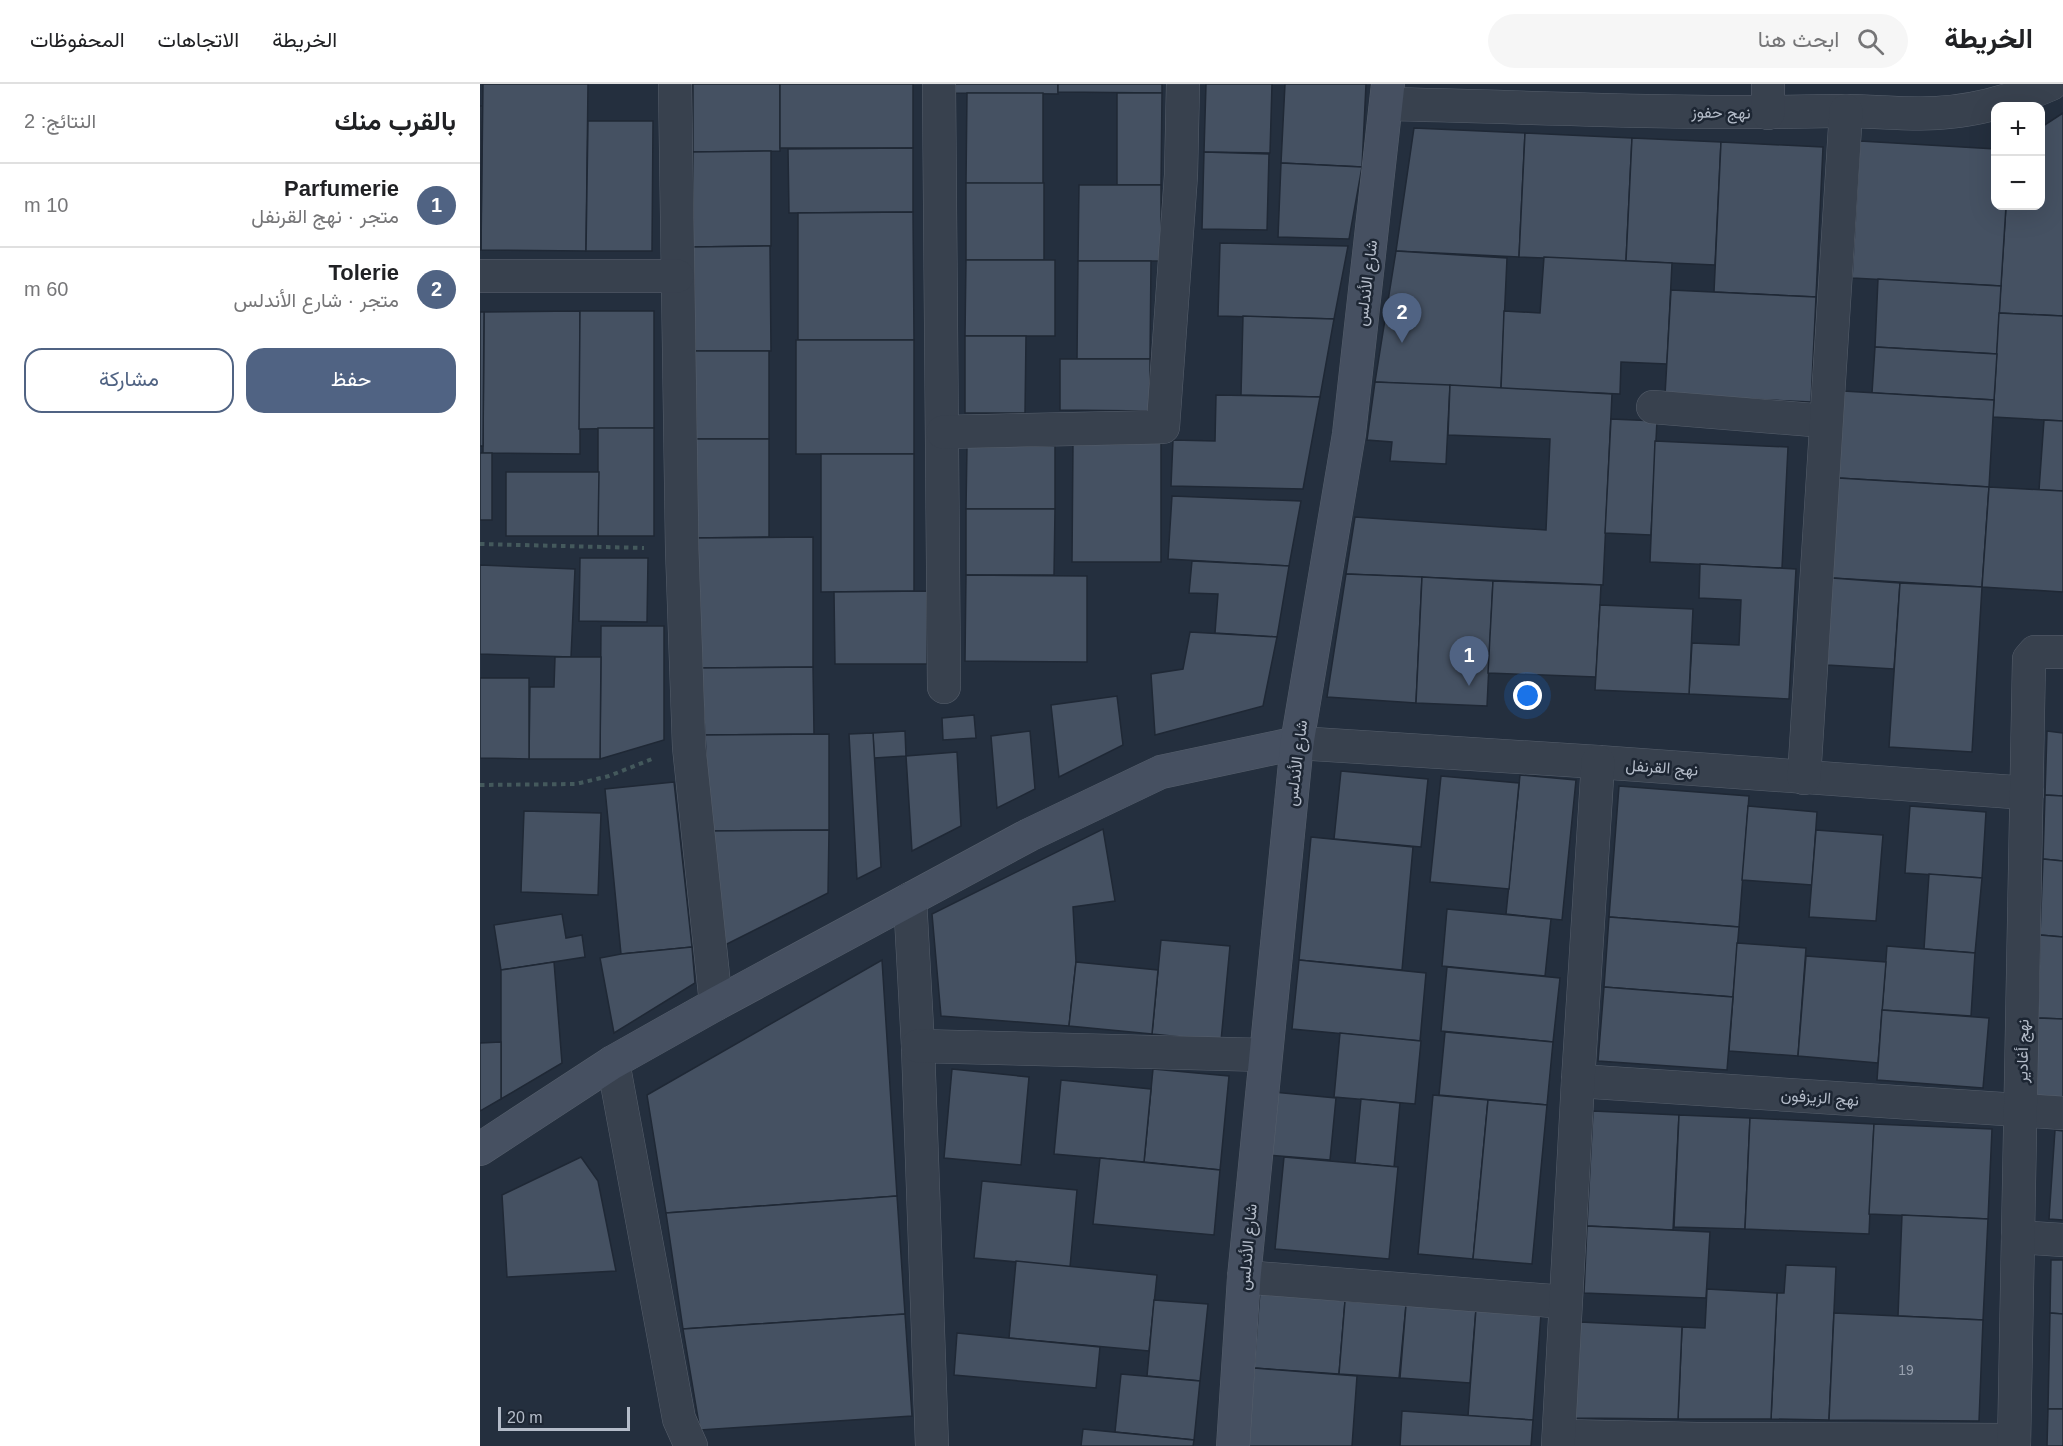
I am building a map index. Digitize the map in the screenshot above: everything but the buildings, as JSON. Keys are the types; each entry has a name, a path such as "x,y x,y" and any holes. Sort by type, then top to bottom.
{"street":[{"path":"675,84 682,549 689,747 716,1004"},
{"path":"939,84 944,687"},
{"path":"942,432 1163,427 1181,175 1183,84"},
{"name":"نهج حفوز","path":"1387,94 1768,98 1846,111 1939,113 2013,100 2051,84"},
{"name":"شارع الأندلس","path":"1233,1446 1244,1277 1297,743 1349,434 1387,94"},
{"path":"1804,778 1846,111"},
{"path":"480,276 677,276"},
{"path":"1653,407 1825,421"},
{"name":"نهج أغادير","path":"2014,1443 2030,657 2035,652 2063,652"},
{"path":"480,1149 613,1062 1029,836 1161,772 1297,743"},
{"name":"نهج القرنفل","path":"1297,743 2027,793"},
{"path":"1598,762 1565,1302 1559,1441 2014,1443"},
{"path":"910,899 918,1046 933,1446"},
{"path":"918,1046 1265,1055"},
{"path":"613,1062 679,1419 691,1446"},
{"name":"نهج الزيزفون","path":"1578,1081 2063,1113"},
{"path":"2018,1237 2063,1240"},
{"path":"1244,1277 1565,1302"}],"path":[{"path":"480,544 682,549"},
{"path":"480,785 576,784 609,776 631,766 689,747"}],"place":[{"name":"Tolerie","path":"1402,343"},
{"name":"Parfumerie","path":"1469,686"}]}
